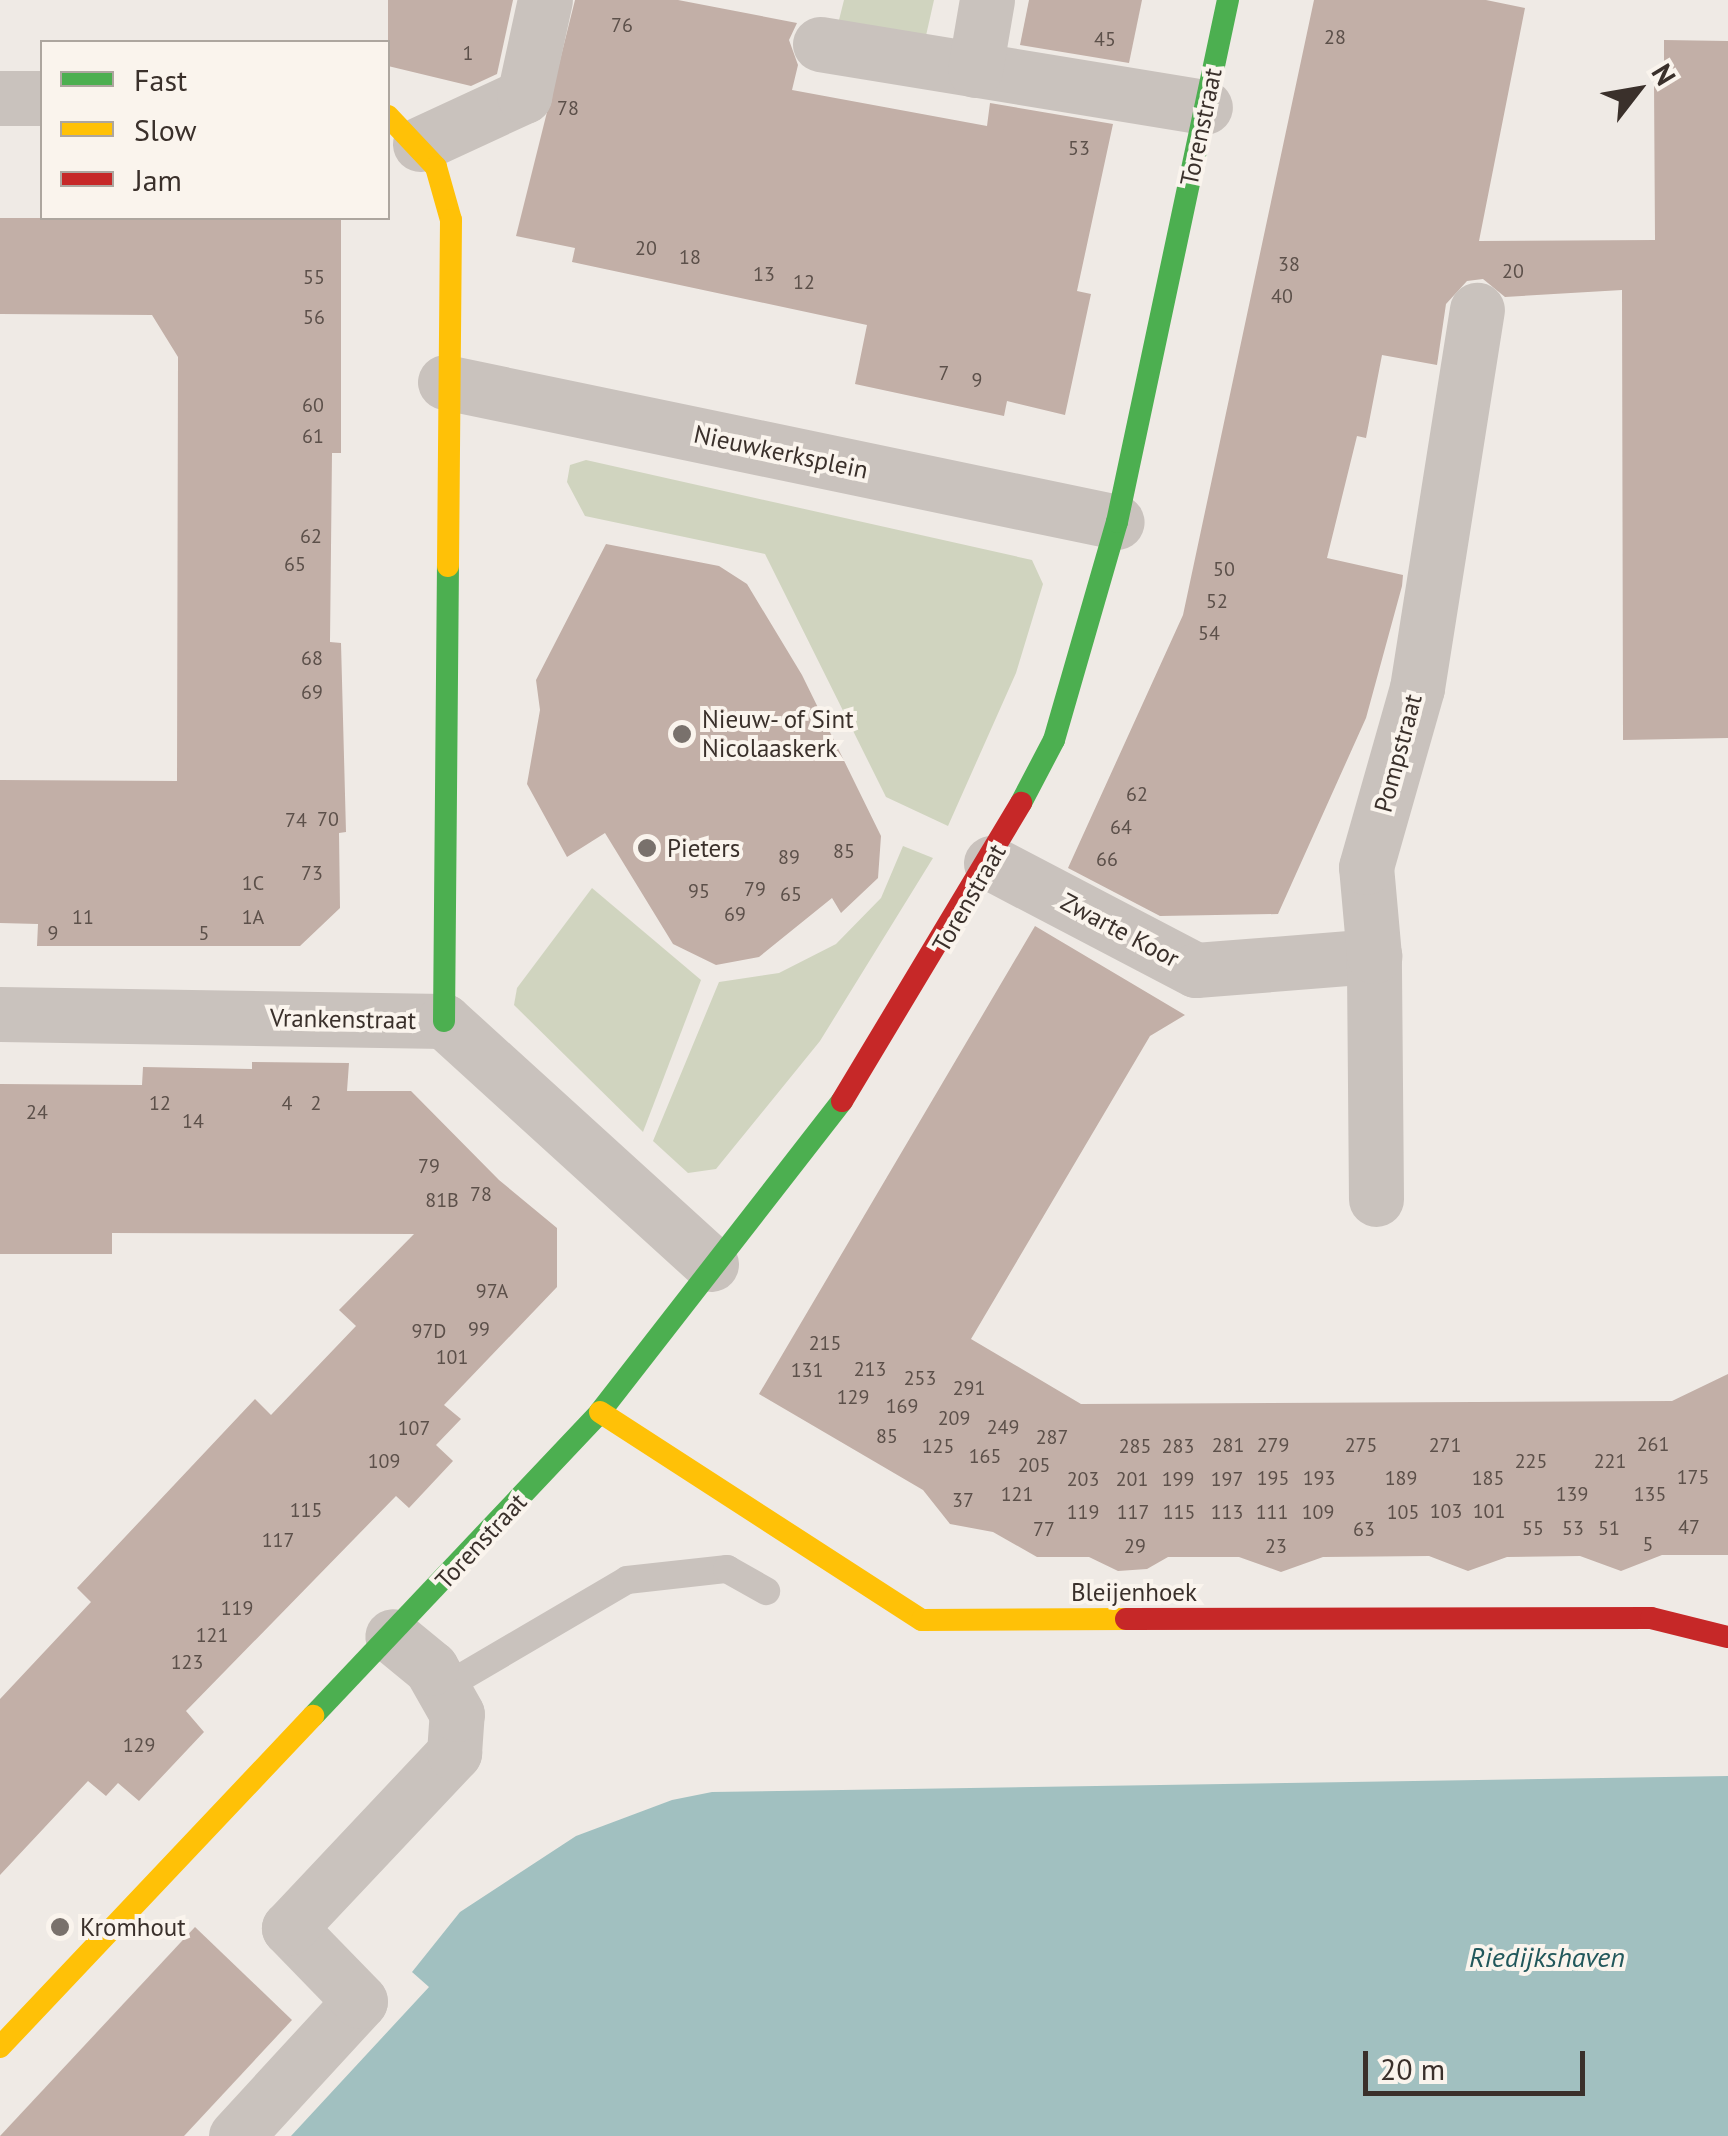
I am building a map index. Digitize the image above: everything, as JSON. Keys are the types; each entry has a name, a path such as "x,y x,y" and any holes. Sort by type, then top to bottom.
{"street":[{"path":"444,1020 445,382 451,220 436,167 404,130 524,96 545,0"},
{"path":"975,70 988,0"},
{"name":"Torenstraat","path":"0,2047 600,1412 711,1264 865,1071 991,862 1054,740 1117,522 1228,0"},
{"path":"820,44 1205,107"},
{"path":"0,98 40,98"},
{"name":"Pompstraat","path":"1376,1199 1374,956 1366,867 1417,688 1477,310"},
{"name":"Nieuwkerksplein","path":"445,382 1117,522"},
{"name":"Zwarte Koor","path":"991,862 1196,970 1374,956"},
{"name":"Vrankenstraat","path":"0,1014 444,1020 711,1264"},
{"name":"Bleijenhoek","path":"600,1412 922,1620 1651,1618 1728,1637"},
{"path":"236,2136 360,2001 289,1928 454,1753 458,1714 431,1668 392,1636"}],"lane":[{"path":"444,1688 626,1580 727,1569 766,1591"}],"green space":[{"path":"844,0 934,0 923,49 837,28"},
{"path":"586,460 1032,560 1043,584 1016,673 948,826 886,797 765,554 585,516 567,482 570,465"},
{"path":"903,846 933,858 820,1041 716,1169 688,1173 653,1141 719,982 779,973 836,944 881,898"},
{"path":"592,888 701,980 643,1132 514,1005 517,988"}],"water":[{"name":"Riedijkshaven","path":"1728,1776 1728,2136 291,2136 429,1987 412,1972 460,1912 576,1836 672,1800 712,1792"}],"building":[{"path":"388,0 513,0 497,74 471,86 390,66"},
{"path":"575,0 678,0 797,23 789,40 798,65 792,90 987,126 990,103 1113,124 1077,291 1091,294 1065,415 1007,401 1004,416 855,384 867,325 572,262 575,248 516,236"},
{"path":"1029,0 1142,0 1129,63 1020,45"},
{"path":"1314,0 1486,0 1525,8 1479,241 1655,240 1654,83 1664,83 1664,40 1728,41 1728,738 1623,740 1622,290 1505,297 1483,279 1467,281 1446,304 1437,365 1382,355 1366,438 1357,436 1327,558 1403,575 1402,586 1366,718 1278,914 1160,916 1068,868 1183,615"},
{"path":"0,218 341,220 341,453 332,453 330,642 341,643 346,832 339,833 340,908 300,946 37,946 38,924 0,923 0,780 177,781 178,357 152,315 0,314"},
{"name":"Nieuw- of Sint Nicolaaskerk","path":"606,544 719,566 747,584 802,675 881,836 878,878 841,913 832,898 759,957 716,965 673,944 605,833 567,857 527,784 540,710 536,680"},
{"path":"1035,926 1185,1015 1150,1036 971,1339 1081,1404 1672,1401 1728,1374 1728,1555 1662,1555 1621,1571 1580,1556 1507,1557 1468,1571 1429,1556 1323,1557 1281,1572 1239,1557 1168,1557 1147,1569 1118,1571 1089,1557 1037,1557 993,1532 950,1524 923,1490 759,1394"},
{"path":"252,1062 349,1063 347,1091 411,1091 499,1180 557,1228 557,1287 444,1405 461,1419 436,1445 453,1461 409,1508 396,1496 186,1711 204,1732 139,1801 118,1783 106,1796 88,1781 0,1875 0,1699 91,1602 77,1588 255,1399 271,1415 356,1326 339,1310 414,1234 112,1233 112,1254 0,1254 0,1084 142,1085 143,1067 252,1069"},
{"path":"195,1927 292,2020 184,2136 0,2136"}],"traffic: fast":[{"path":"1021,803 1054,740 1117,522 1228,0"},
{"path":"444,1021 448,566"},
{"path":"313,1716 600,1412 842,1101"}],"traffic: slow":[{"path":"390,118 436,167 451,220 448,566"},
{"path":"600,1412 922,1620 1126,1619"},
{"path":"0,2047 313,1716"}],"traffic: jam":[{"path":"842,1101 1021,803"},
{"path":"1126,1619 1651,1618 1728,1637"}],"place":[{"name":"Nieuw- of Sint Nicolaaskerk","path":"682,734"},
{"name":"Pieters","path":"647,848"},
{"name":"Kromhout","path":"60,1927"}]}
